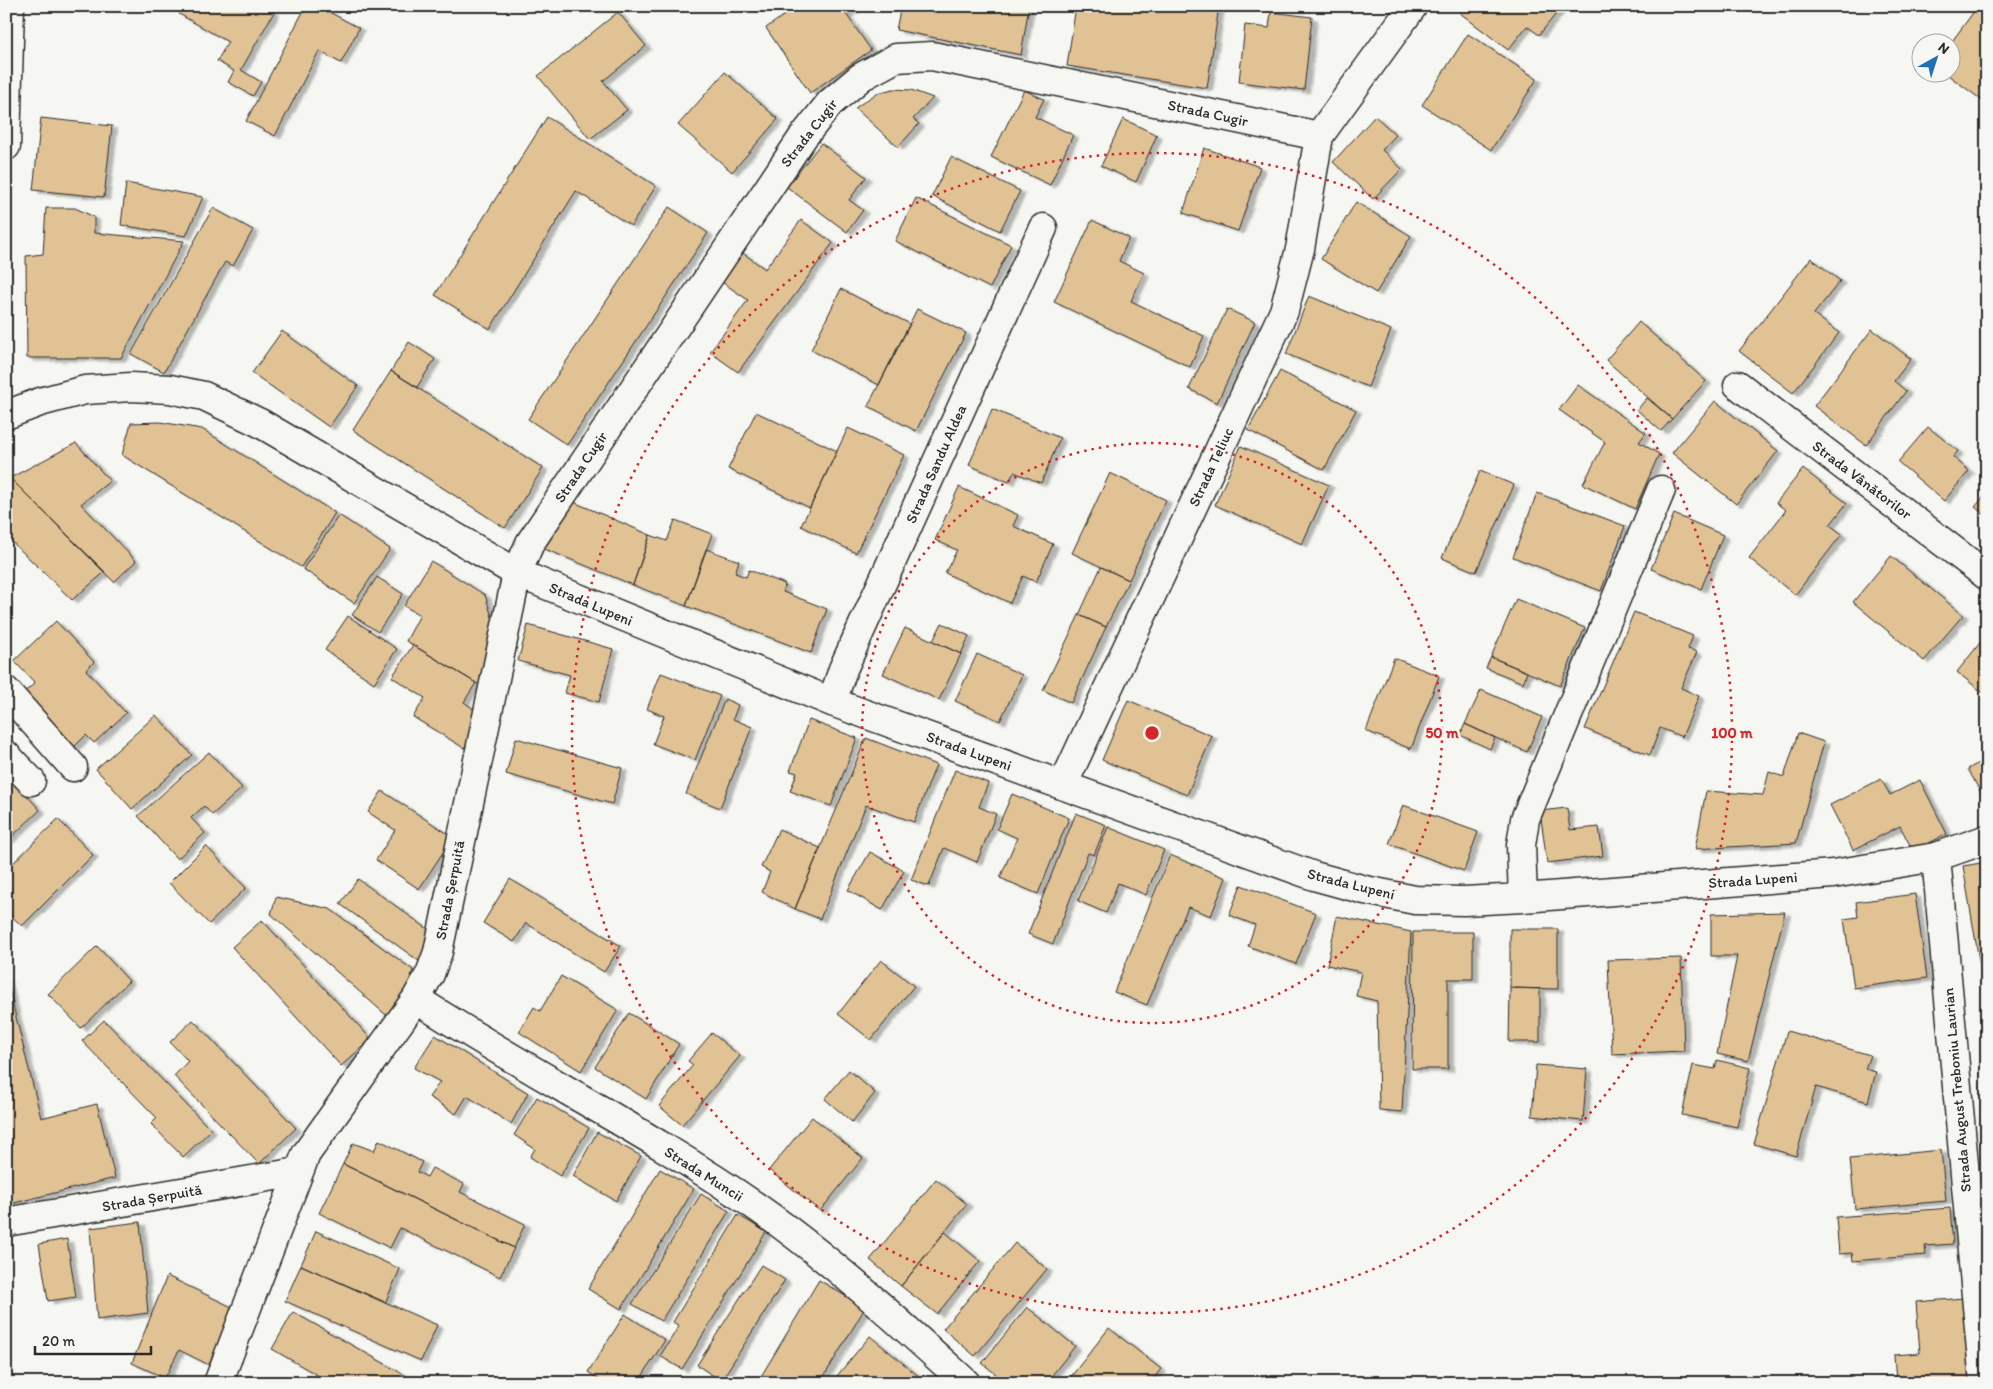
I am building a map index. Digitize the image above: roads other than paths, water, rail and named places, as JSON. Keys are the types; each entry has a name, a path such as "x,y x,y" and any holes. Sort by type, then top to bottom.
{"street":[{"path":"6,146 10,6"},
{"path":"1319,136 1413,6"},
{"name":"Strada Cugir","path":"517,573 530,543 803,137 830,103 861,77 896,58 932,56 1319,136"},
{"name":"Strada Teliuc","path":"1063,785 1284,311 1300,249 1319,136"},
{"name":"Strada Sandu Aldea","path":"832,702 843,669 1044,228"},
{"name":"Strada Vânătorilor","path":"1738,385 1987,576"},
{"name":"Strada Lupeni","path":"6,415 40,402 84,390 151,388 204,396 260,423 517,573 832,702 1314,876 1365,890 1415,900 1464,901 1833,874 1936,856 1987,840"},
{"path":"1523,898 1521,845 1525,819 1660,490"},
{"name":"Strada Șerpuită","path":"218,1383 306,1154 416,999 430,974 438,952 517,573"},
{"path":"6,691 73,767"},
{"path":"6,754 31,781"},
{"name":"Strada August Treboniu Laurian","path":"1936,856 1984,1383"},
{"name":"Strada Muncii","path":"416,999 454,1024 642,1135 758,1208 836,1268 966,1383"},
{"name":"Strada Șerpuită","path":"6,1222 298,1172"}]}
